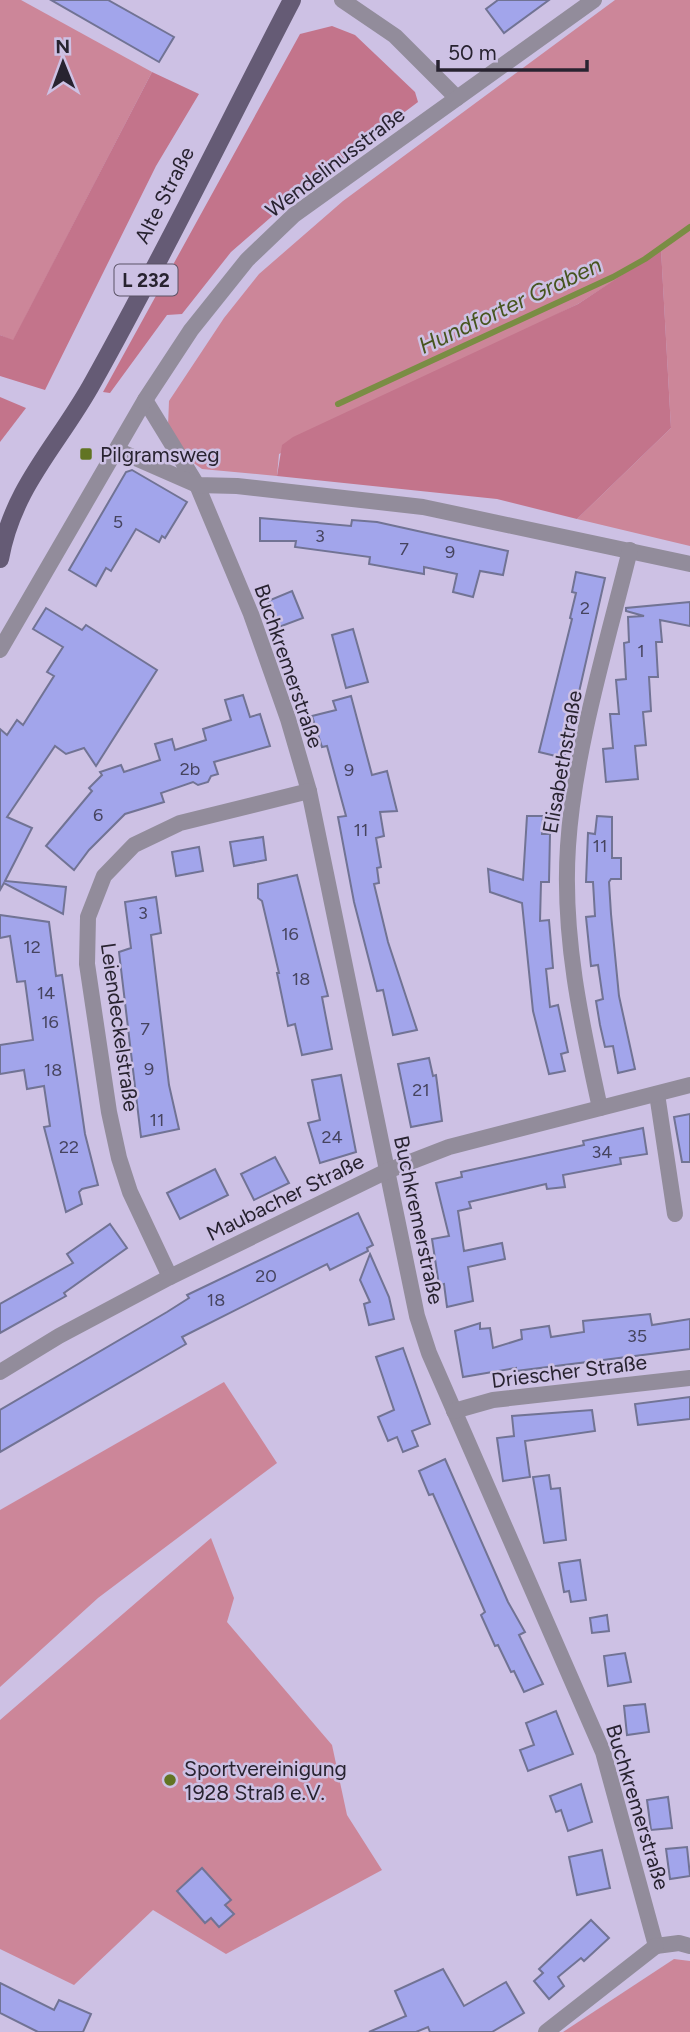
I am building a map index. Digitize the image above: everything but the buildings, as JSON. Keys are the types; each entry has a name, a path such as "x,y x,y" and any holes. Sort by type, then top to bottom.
{"main road":[{"name":"Alte Straße","path":"0,559 5,530 17,500 93,381 292,0"}],"street":[{"path":"342,0 395,36 457,98"},
{"name":"Wendelinusstraße","path":"145,400 191,330 247,260 294,215 594,0"},
{"path":"0,650 145,400 197,485"},
{"path":"117,450 197,485 237,486 424,507 690,564"},
{"name":"Buchkremerstraße","path":"197,485 273,672 309,791 417,1316 429,1353 603,1752 656,1946"},
{"name":"Elisabethstraße","path":"600,1108 575,989 569,924 568,846 578,774 629,550"},
{"name":"Leiendeckelstraße","path":"170,1277 123,1173 108,1112 87,964 86,939 91,907 104,876 134,845 180,823 309,791"},
{"name":"Maubacher Straße","path":"0,1372 58,1336 170,1277 387,1171 449,1147 690,1085"},
{"path":"657,1094 676,1214"},
{"name":"Driescher Straße","path":"454,1411 493,1400 690,1378"},
{"path":"546,2032 656,1946 679,1943 690,1946"}],"shaded area":[{"path":"0,0 21,0 152,72 13,341 0,335"},
{"path":"615,0 690,0 690,546 577,519 671,428 661,250 578,304 279,454 277,476 202,469 191,461 168,426 169,401 224,318 259,274 343,201"},
{"path":"332,26 355,35 415,92 418,102 310,183 231,252 182,314 167,315 110,393 103,392 300,34"},
{"path":"152,72 199,94 156,166 45,390 0,376 0,335 13,340"},
{"path":"661,249 671,428 577,519 497,499 277,476 282,445 293,437 578,304"},
{"path":"0,397 26,408 0,442"},
{"path":"224,1382 277,1463 98,1598 0,1687 0,1510"},
{"name":"Sportvereinigung 1928 Straß e.V.","path":"211,1538 234,1598 227,1622 332,1745 347,1815 382,1870 226,1954 153,1910 74,1985 0,1949 0,1720"},
{"path":"674,1959 690,1961 690,2032 563,2032"}],"waterway":[{"name":"Hundforter Graben","path":"338,404 613,277 645,259 690,227"}],"place":[{"name":"Pilgramsweg","path":"86,454"},
{"name":"Sportvereinigung 1928 Straß e.V.","path":"170,1780"}]}
